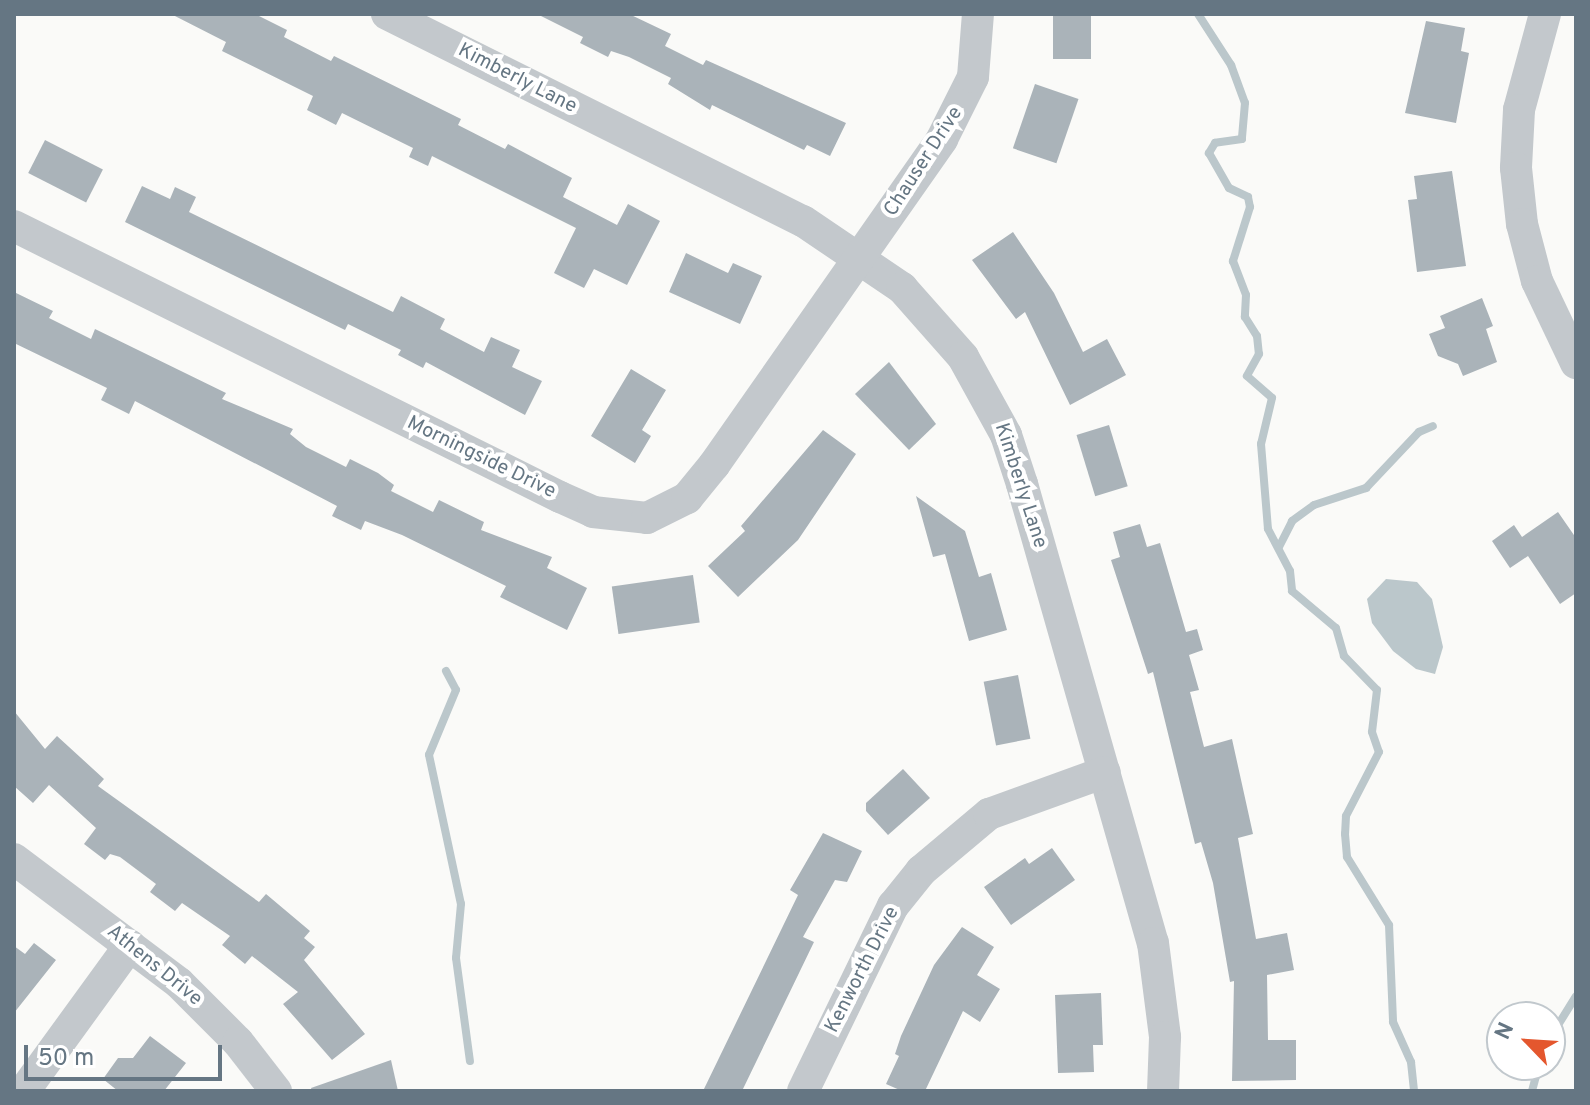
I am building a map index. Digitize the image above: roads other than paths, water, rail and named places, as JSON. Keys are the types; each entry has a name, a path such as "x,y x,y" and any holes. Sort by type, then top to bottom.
{"street":[{"name":"Kimberly Lane","path":"387,14 803,221 860,256 902,288 953,345 1006,435 1105,772 1153,943 1165,1037 1163,1091"},
{"name":"Chauser Drive","path":"860,256 961,106 978,48 978,14"},
{"path":"1545,14 1519,110 1516,168 1522,224 1537,281 1576,363"},
{"name":"Morningside Drive","path":"14,226 560,497 623,519 647,518 687,498 860,256"},
{"name":"Kenworth Drive","path":"803,1091 893,906 921,871 989,814 1105,772"},
{"name":"Athens Drive","path":"14,859 130,945 213,1013 276,1091"},
{"path":"24,1091 130,945"}],"waterway":[{"path":"1198,14 1231,65 1245,103 1242,139 1215,143 1209,153 1229,188 1248,197 1250,207 1233,261 1246,295 1245,317 1257,336 1259,354 1247,376 1272,398 1261,444 1268,529 1290,571 1292,591 1336,628 1344,656 1377,690 1372,732 1379,752 1346,816 1347,857 1389,925 1393,1022 1411,1062 1414,1091"},
{"path":"1279,547 1292,521 1314,505 1366,488 1419,432 1433,426"},
{"path":"446,671 456,690 429,755 461,904 456,958 470,1061"},
{"path":"1566,1012 1576,996"},
{"path":"1532,1091 1535,1081"}]}
